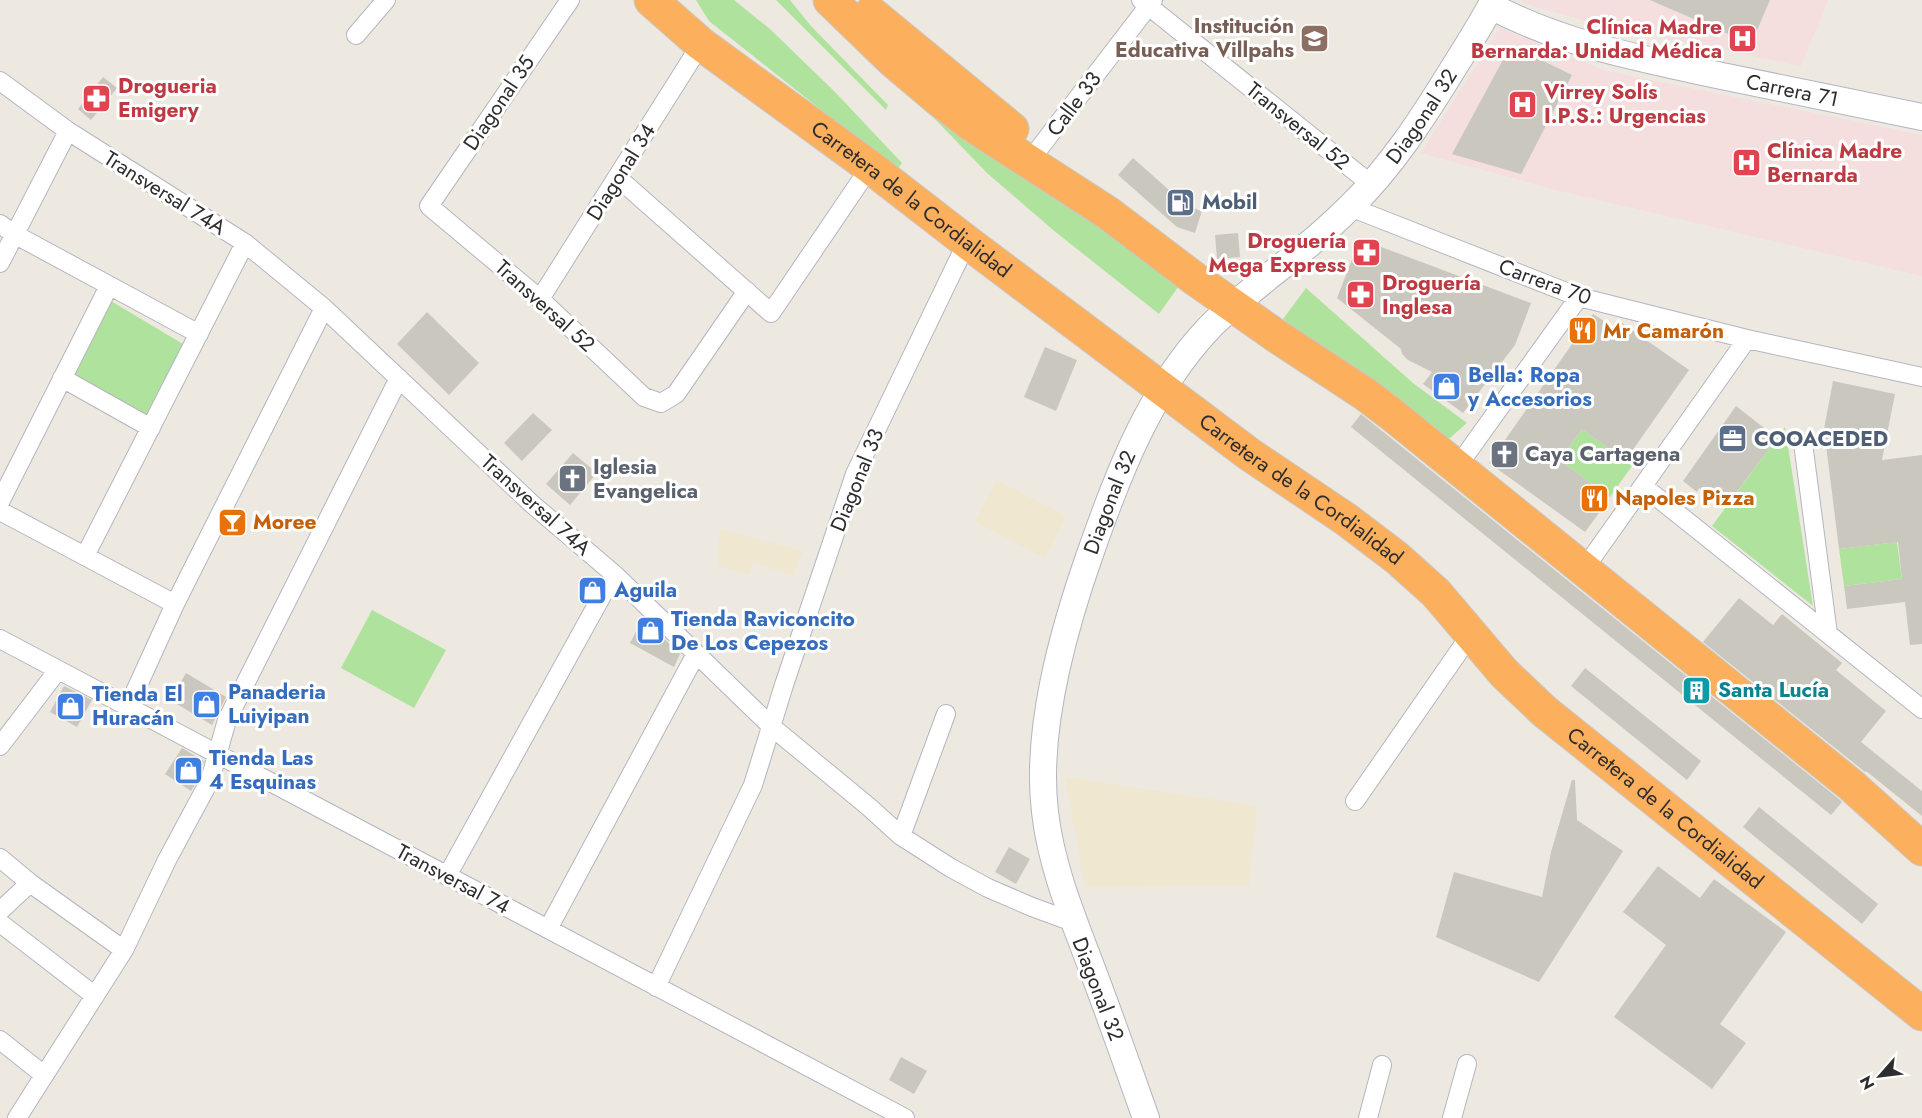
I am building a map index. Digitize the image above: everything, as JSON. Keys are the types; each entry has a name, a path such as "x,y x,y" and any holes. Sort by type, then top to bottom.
{"highway":[{"name":"Carretera de la Cordialidad","path":"651,0 701,44 870,166 967,242 1249,454 1347,520 1397,558 1436,593 1504,673 1544,711 1922,1014"},
{"path":"830,0 893,61 972,125 1108,213 1233,306 1365,394 1851,785 1922,849"},
{"path":"854,0 1038,150 1108,213"}],"street":[{"path":"356,35 386,0"},
{"name":"Diagonal 35","path":"429,206 570,0"},
{"name":"Transversal 52","path":"1148,2 1372,185"},
{"name":"Calle 33","path":"1038,150 1148,2"},
{"name":"Diagonal 32","path":"1146,1118 1073,922 1051,849 1045,810 1044,759 1050,703 1057,663 1070,615 1106,508 1145,420 1162,388 1211,326 1350,207 1372,185 1422,119 1493,3"},
{"name":"Carrera 71","path":"1493,3 1503,13 1587,46 1922,117"},
{"name":"Diagonal 34","path":"540,299 701,44"},
{"name":"Transversal 74A","path":"0,81 68,131 245,243 324,309 532,504 614,574 772,727 901,836 951,868 988,888 1073,922"},
{"path":"0,263 7,229 68,131"},
{"path":"617,177 771,313 870,166"},
{"name":"Transversal 52","path":"429,206 540,299 644,397 661,403 676,394 747,291"},
{"name":"Carrera 70","path":"1350,207 1579,297 1747,339 1922,377"},
{"path":"7,229 199,334"},
{"name":"Diagonal 33","path":"656,987 753,785 784,684 855,474 967,242"},
{"path":"85,556 245,243"},
{"path":"0,502 109,286"},
{"path":"1457,467 1579,297"},
{"path":"128,707 175,604 324,309"},
{"path":"1584,569 1747,339"},
{"path":"62,378 151,428"},
{"path":"17,1118 124,950 167,860 210,780 227,720 399,378"},
{"path":"1803,443 1828,634"},
{"path":"1643,486 1922,709"},
{"path":"0,511 175,604"},
{"path":"447,876 614,574"},
{"path":"1355,801 1472,634"},
{"name":"Transversal 74","path":"0,639 906,1118"},
{"path":"548,929 696,654"},
{"path":"0,746 58,670"},
{"path":"901,836 946,714"},
{"path":"0,858 30,883 124,950"},
{"path":"0,911 30,883"},
{"path":"0,923 95,996"},
{"path":"0,1040 44,1075"},
{"path":"1452,1118 1467,1064"},
{"path":"1368,1118 1382,1065"}],"shaded area":[{"name":"Clínica Madre Bernarda: Unidad Médica","path":"1521,0 1828,0 1801,66 1593,23 1526,4"},
{"name":"Clínica Madre Bernarda","path":"1500,28 1606,71 1922,135 1922,276 1560,191 1421,153"},
{"path":"996,480 1066,516 1045,558 975,522"},
{"path":"720,529 803,551 793,576 753,562 750,575 717,566"},
{"path":"1065,777 1257,806 1249,885 1085,887"}],"green space":[{"path":"696,0 734,0 770,29 836,93 902,163 897,170 709,21"},
{"path":"776,0 790,0 811,26 888,105 886,110"},
{"path":"904,87 1012,169 1181,283 1159,314 1053,230 987,173"},
{"path":"1306,288 1413,383 1467,423 1450,438 1442,441 1283,319"},
{"path":"111,301 183,344 147,418 71,379"},
{"path":"1785,427 1813,606 1712,526"},
{"path":"1582,429 1632,466 1610,497 1560,460"},
{"path":"1897,542 1902,579 1844,586 1839,549"},
{"path":"372,610 446,650 414,708 341,668"}],"building":[{"path":"1650,0 1770,0 1751,44"},
{"path":"1511,45 1572,75 1521,174 1452,154"},
{"name":"Drogueria Emigery","path":"103,77 117,88 91,120 78,109"},
{"path":"1133,158 1187,206 1202,211 1195,233 1177,227 1118,175"},
{"path":"1238,233 1240,257 1217,259 1215,235"},
{"path":"1360,239 1531,303 1515,345 1463,413 1423,384 1432,372 1408,360 1402,354 1401,349 1337,298"},
{"path":"427,312 479,363 449,395 397,344"},
{"path":"1593,314 1618,330 1622,323 1689,370 1625,461 1582,429 1560,460 1603,492 1592,508 1599,513 1585,532 1489,463"},
{"path":"1045,347 1077,360 1056,411 1024,397"},
{"path":"1833,381 1895,394 1882,460 1922,455 1922,644 1910,645 1905,602 1847,609 1844,586 1902,579 1898,542 1839,549 1824,429"},
{"path":"1736,406 1777,438 1727,505 1711,493 1709,496 1699,488 1697,492 1683,481"},
{"path":"533,413 552,430 522,461 504,443"},
{"name":"Santa Lucía","path":"1361,414 1842,802 1831,815 1351,427"},
{"name":"Iglesia Evangelica","path":"573,453 597,473 570,505 546,484"},
{"path":"1739,598 1773,625 1782,614 1842,663 1836,670 1886,711 1861,742 1922,791 1922,816 1703,642"},
{"name":"Tienda Raviconcito De Los Cepezos","path":"643,618 680,654 674,667 630,643"},
{"path":"1585,668 1701,761 1687,780 1571,686"},
{"name":"Panaderia Luiyipan","path":"186,673 226,697 212,725 170,700"},
{"name":"Tienda El Huracán","path":"64,686 92,700 77,727 50,712"},
{"name":"Tienda Las 4 Esquinas","path":"182,748 204,761 200,776 191,791 165,774"},
{"path":"1572,780 1575,780 1577,820 1623,851 1539,982 1436,937 1454,872 1542,897 1551,852"},
{"path":"1759,807 1878,904 1862,924 1743,827"},
{"path":"1009,847 1030,859 1016,884 995,872"},
{"path":"1658,866 1700,898 1714,879 1786,932 1720,1024 1746,1043 1712,1089 1614,1017 1666,945 1623,912"},
{"path":"901,1057 927,1071 914,1094 889,1080"}],"place":[{"name":"Institución Educativa Villpahs","path":"1315,38"},
{"name":"Clínica Madre Bernarda: Unidad Médica","path":"1743,39"},
{"name":"Drogueria Emigery","path":"97,98"},
{"name":"Virrey Solís I.P.S.: Urgencias","path":"1523,104"},
{"name":"Clínica Madre Bernarda","path":"1746,163"},
{"name":"Mobil","path":"1181,202"},
{"name":"Droguería Mega Express","path":"1367,253"},
{"name":"Droguería Inglesa","path":"1361,295"},
{"name":"Mr Camarón","path":"1582,331"},
{"name":"Bella: Ropa y Accesorios","path":"1447,387"},
{"name":"COOACEDED","path":"1733,439"},
{"name":"Caya Cartagena","path":"1504,454"},
{"name":"Iglesia Evangelica","path":"572,479"},
{"name":"Napoles Pizza","path":"1594,498"},
{"name":"Moree","path":"232,522"},
{"name":"Aguila","path":"593,590"},
{"name":"Tienda Raviconcito De Los Cepezos","path":"650,631"},
{"name":"Santa Lucía","path":"1697,690"},
{"name":"Panaderia Luiyipan","path":"207,704"},
{"name":"Tienda El Huracán","path":"71,706"},
{"name":"Tienda Las 4 Esquinas","path":"188,770"}]}
